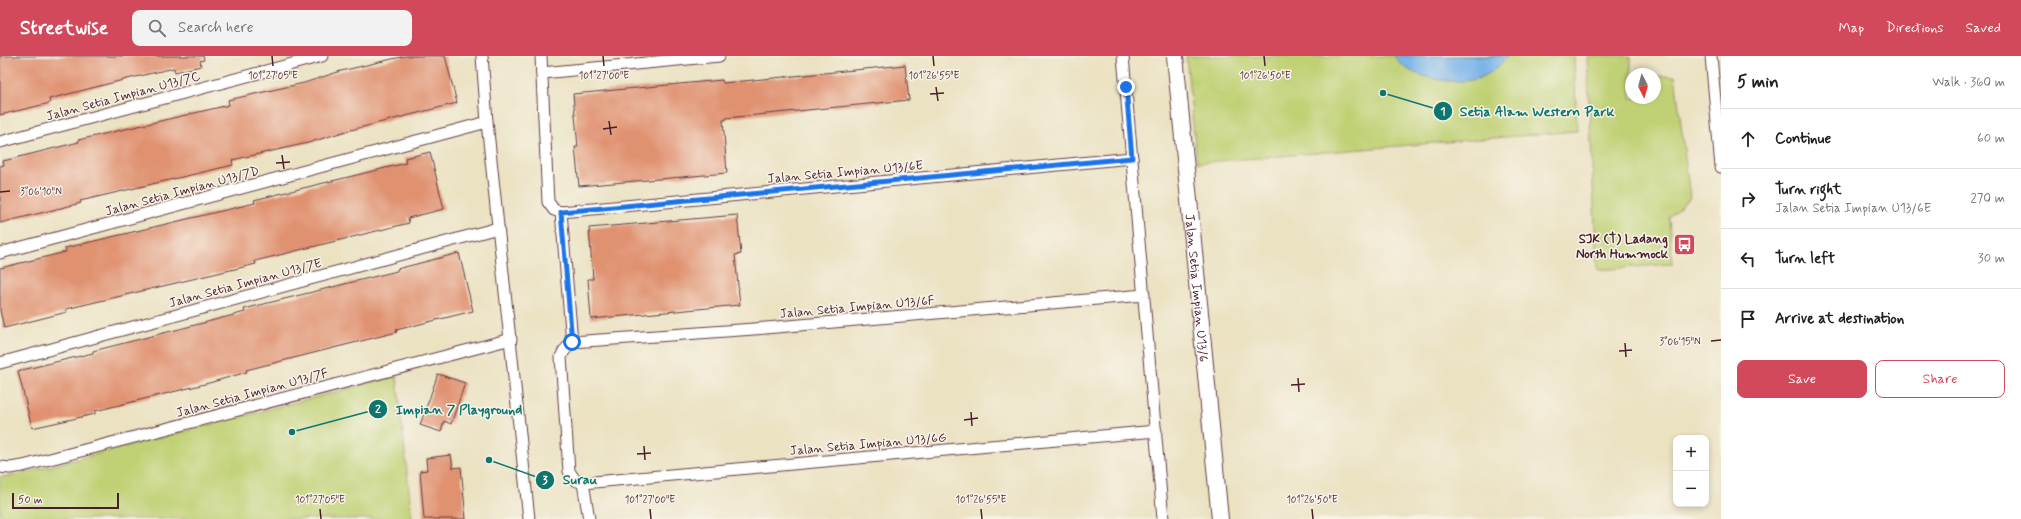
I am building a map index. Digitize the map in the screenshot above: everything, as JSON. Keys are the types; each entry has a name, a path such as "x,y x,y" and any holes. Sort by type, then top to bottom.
{"street":[{"name":"Jalan Setia Impian U13/7C","path":"0,142 322,56"},
{"path":"482,56 487,122 529,519"},
{"path":"541,56 548,202 554,210 561,212 572,342 561,357 569,471 575,480 583,483 589,519"},
{"path":"542,73 719,56"},
{"path":"1123,56 1163,519"},
{"name":"Jalan Setia Impian U13/6","path":"1174,56 1220,519"},
{"path":"1711,56 1721,167"},
{"name":"Jalan Setia Impian U13/7D","path":"0,253 487,122"},
{"name":"Jalan Setia Impian U13/6E","path":"561,212 1132,158"},
{"name":"Jalan Setia Impian U13/7E","path":"0,362 498,228"},
{"name":"Jalan Setia Impian U13/6F","path":"572,342 754,329 1144,295"},
{"name":"Jalan Setia Impian U13/7F","path":"0,468 23,466 511,339"},
{"name":"Jalan Setia Impian U13/6G","path":"583,483 1156,431"}],"green space":[{"path":"1186,56 1574,56 1577,131 1197,163"},
{"path":"1587,56 1631,56 1631,68 1625,68 1625,104 1661,104 1661,76 1675,76 1690,198 1669,217 1672,264 1597,270"},
{"path":"397,376 412,519 0,519 0,477 12,476"}],"water":[{"path":"1394,56 1508,56 1495,69 1479,78 1445,81 1433,79 1410,70 1400,64"}],"building":[{"path":"0,56 203,56 204,60 200,61 201,66 175,72 174,68 127,79 49,99 50,103 0,115"},
{"path":"405,56 445,56 457,103 343,132 308,143 232,160 233,165 80,201 81,203 0,223 0,166 4,165 3,161 79,142 78,140 229,105 228,100 304,83 341,71"},
{"path":"905,65 909,100 726,118 726,120 723,120 727,173 579,186 575,147 578,147 573,94 722,80 723,83"},
{"path":"430,152 444,209 408,218 409,223 255,261 256,264 66,309 67,312 4,328 0,310 0,268 66,252 65,248 255,203 254,200 406,163 405,158"},
{"path":"737,215 741,254 735,255 740,305 591,319 588,279 593,279 589,228"},
{"path":"459,253 473,311 396,330 397,332 246,370 247,372 209,383 95,411 95,414 32,428 18,371 93,353 93,351 245,312 244,309 397,271 397,269"},
{"path":"438,374 465,383 451,424 444,421 441,432 420,425"},
{"path":"451,455 453,468 461,467 466,519 424,519 420,471 427,470 426,458"}],"place":[{"name":"Setia Alam Western Park","path":"1383,93"},
{"name":"SJK (T) Ladang North Hummock","path":"1684,245"},
{"name":"Impian 7 Playground","path":"292,432"},
{"name":"Surau","path":"489,460"}],"route":[{"path":"572,342 561,212 980,174 1132,158 1126,87"}]}
